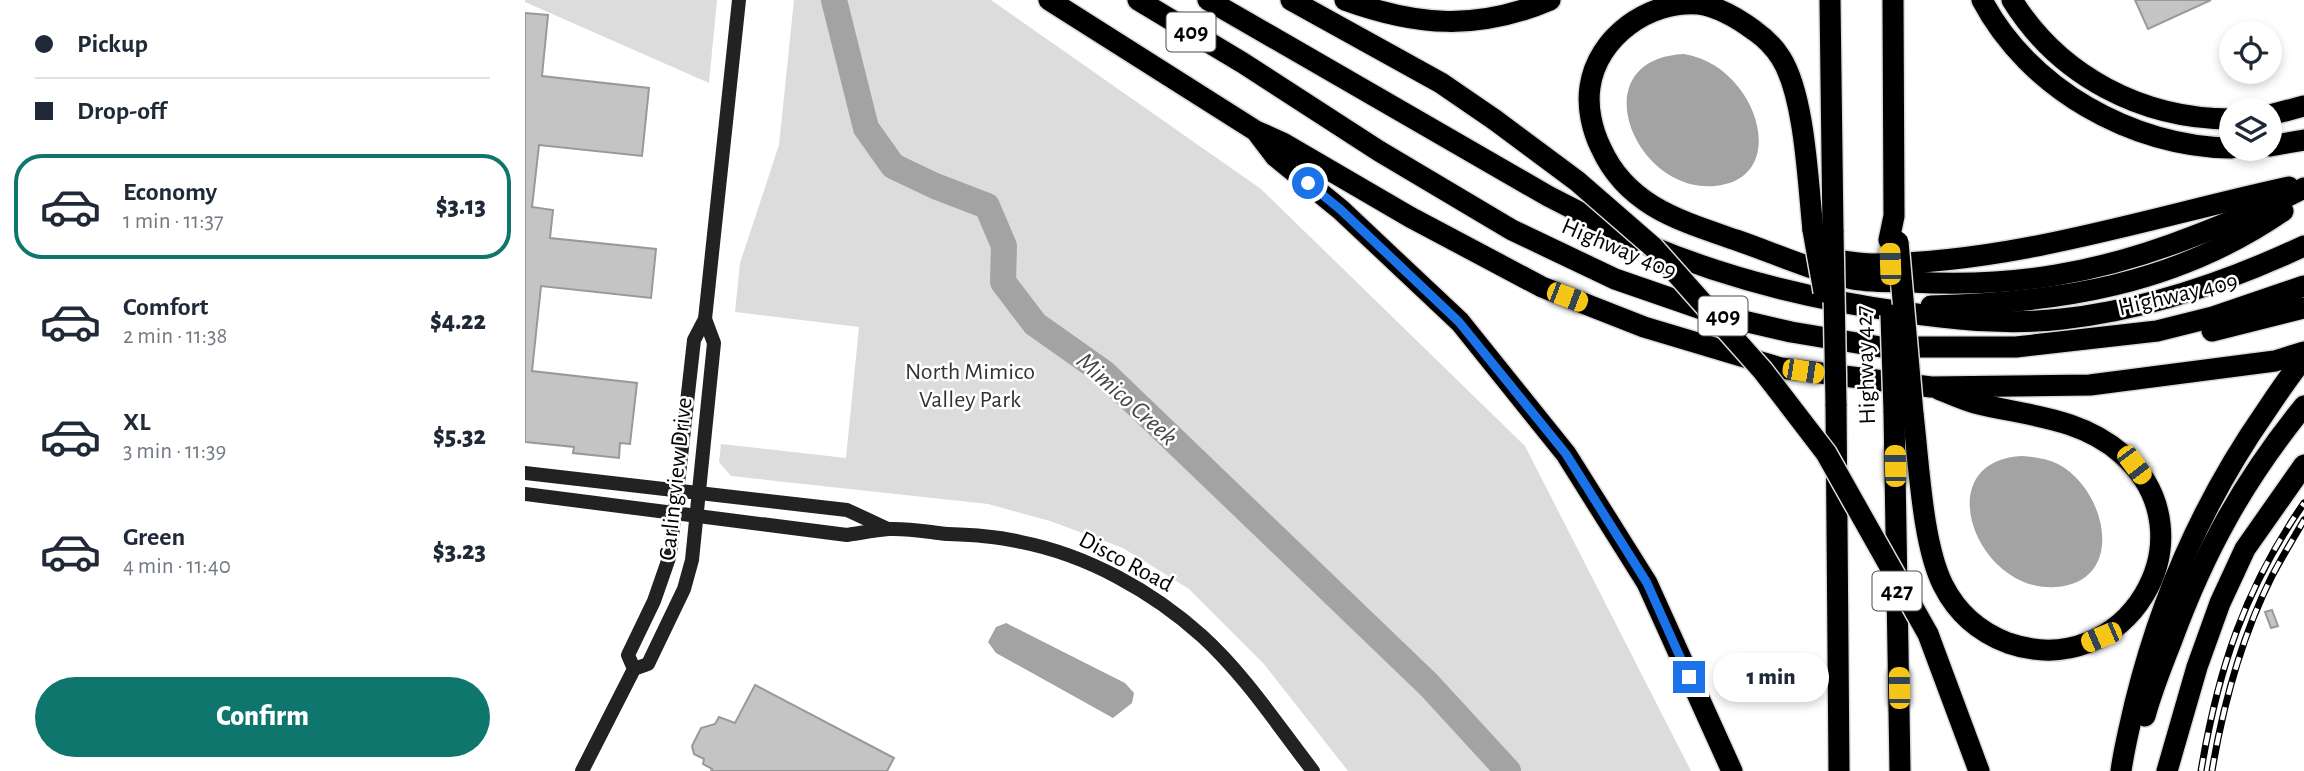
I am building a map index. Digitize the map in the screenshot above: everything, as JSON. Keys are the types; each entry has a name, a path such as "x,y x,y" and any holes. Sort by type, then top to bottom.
{"highway":[{"path":"1049,0 1256,131 1283,143 1410,217 1542,287 1644,327 1781,368 1866,381 1931,387 2090,385 2275,361 2304,352"},
{"name":"Highway 409","path":"1138,0 1243,63 1379,151 1512,230 1582,265 1722,316 1791,332 1881,346 2016,347 2157,331 2213,317 2304,286"},
{"name":"Highway 409","path":"1208,0 1548,196 1598,222 1650,246 1735,276 1796,293 1863,307 1974,322 2060,319 2129,308 2175,296 2237,275 2304,246"},
{"path":"1291,0 1441,83 1577,181 1653,247 1763,371 1826,453 1928,634 1979,771"},
{"path":"1345,0 1389,15 1455,22 1500,17 1549,0"},
{"name":"Highway 427","path":"1830,0 1823,231 1835,360 1839,771"},
{"path":"1893,0 1894,241 1904,412 1937,571 1959,611 1975,626 1994,638 2017,646 2042,650 2072,648 2111,632 2137,606 2149,586 2161,540 2155,501 2134,465 2097,435 2070,424 1975,403 1931,387"},
{"path":"1982,0 2007,37 2031,64 2058,87 2092,110 2160,137 2193,145 2219,147"},
{"path":"2012,0 2028,23 2053,49 2075,69 2105,89 2165,112 2219,118"},
{"path":"1823,231 1795,95 1782,59 1766,39 1744,22 1700,4 1674,4 1645,13 1626,25 1612,40 1593,73 1589,89 1591,116 1599,146 1616,174 1651,205 1671,217 1800,265 1853,279 1981,284 2056,275 2109,265 2235,221 2304,188"},
{"path":"2282,112 2304,106"},
{"path":"1256,131 1275,156 1341,210 1459,322 1566,454 1647,583 1732,771"},
{"path":"2282,144 2304,140"},
{"path":"1765,250 1871,264 1987,256 2087,235 2304,182"},
{"path":"1863,307 1996,304 2089,292 2170,268 2214,250 2254,230 2304,195"},
{"path":"2102,338 2164,340 2219,330 2304,308"},
{"path":"2121,771 2145,663 2174,576 2210,500 2248,437 2304,358"},
{"name":"Highway 427","path":"1900,771 1904,412"},
{"path":"2133,771 2147,708 2192,584 2242,492 2298,413"},
{"path":"2167,771 2197,667 2225,593 2245,549 2304,465"}],"main road":[{"name":"Carlingview Drive","path":"634,669 628,655 663,578 670,555 675,488 694,340 705,319 739,0"},
{"name":"Carlingview Drive","path":"582,771 634,669 648,664 684,589 692,560 714,343 705,319"},
{"name":"Disco Road","path":"525,473 847,509 890,529"},
{"name":"Disco Road","path":"525,494 847,536 890,529 1020,541 1058,552 1093,565 1167,607 1225,659 1313,771"}],"green space":[{"path":"717,0 709,83 525,2"},
{"name":"North Mimico Valley Park","path":"794,0 991,0 1261,189 1525,446 1691,771 1507,771 1250,503 1232,502 1500,771 1348,771 1264,664 1189,589 1123,548 1050,521 988,504 731,476 719,462 721,444 846,458 859,327 735,312 740,263 779,145"}],"shaded area":[{"path":"1684,54 1709,63 1731,78 1746,99 1756,122 1759,144 1753,164 1739,179 1715,186 1686,183 1661,169 1642,149 1630,125 1627,100 1634,78 1652,61"},
{"path":"2022,456 2053,462 2075,476 2088,493 2097,512 2102,533 2101,552 2093,569 2079,581 2056,587 2028,584 2004,570 1985,550 1973,526 1970,501 1976,480 1993,463"},
{"path":"1006,623 1125,683 1134,693 1132,703 1113,718 996,653 988,642 996,627"}],"building":[{"path":"2135,0 2211,0 2148,29"},
{"path":"525,13 548,15 542,76 649,88 642,156 539,145 532,207 553,210 550,238 656,249 651,298 541,286 532,371 637,383 630,444 620,443 619,458 573,453 574,447 525,442"},
{"path":"2272,610 2278,626 2271,628 2265,612"},
{"path":"755,685 894,758 887,771 711,771 712,769 703,764 704,759 694,754 692,746 701,728 715,724 719,717 735,723"}],"waterway":[{"name":"Mimico Creek","path":"834,0 866,128 893,166 987,206 1004,246 1003,282 1035,324 1103,372 1429,685 1508,771"}],"railway":[{"path":"2201,771 2216,698 2237,631 2265,566 2304,503"},
{"path":"2212,771 2228,696 2252,622 2272,576 2304,520"}],"route":[{"path":"1308,183 1341,210 1459,322 1566,454 1647,583 1689,677"}]}
